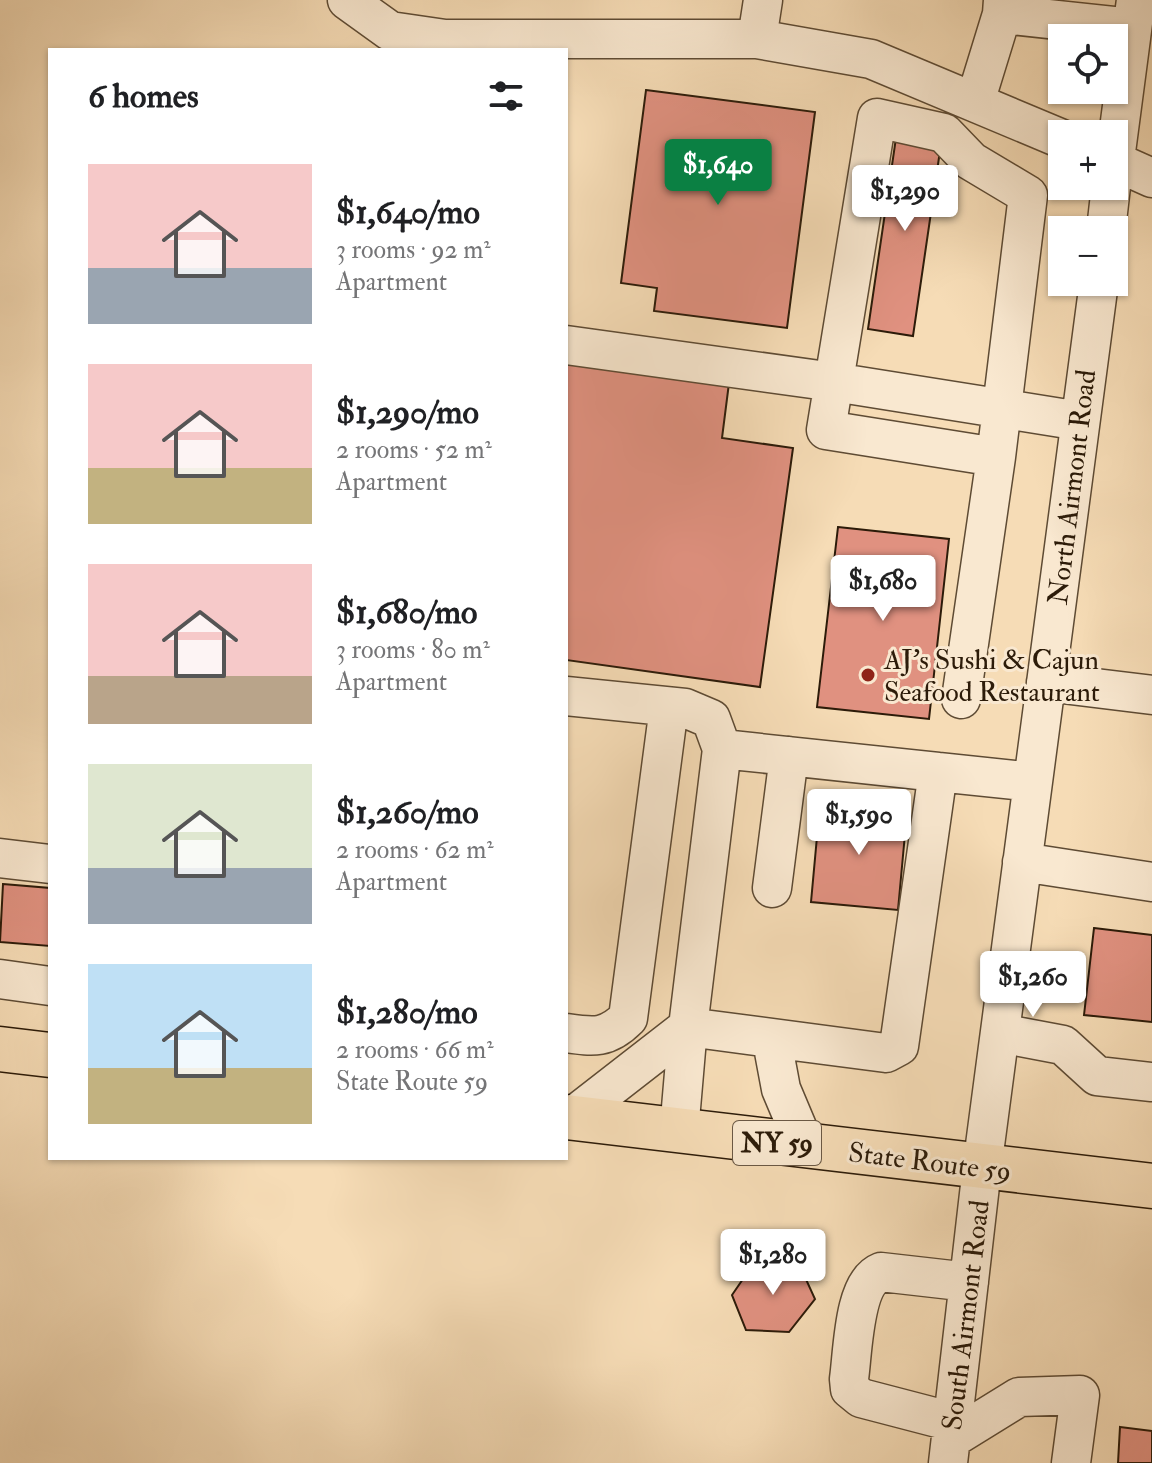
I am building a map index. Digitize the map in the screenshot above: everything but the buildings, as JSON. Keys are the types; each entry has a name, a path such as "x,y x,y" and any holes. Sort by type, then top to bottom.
{"main road":[{"path":"0,1049 48,1055"},
{"name":"State Route 59","path":"569,1118 1152,1186"}],"street":[{"path":"347,0 390,31 445,39 757,39 871,59 1048,133"},
{"path":"757,39 763,0"},
{"path":"975,102 1002,7 1134,14 1120,120"},
{"path":"961,699 1004,409 1028,195 971,161 944,133 877,118 826,430 996,457"},
{"path":"1128,169 1152,178"},
{"name":"North Airmont Road","path":"982,1168 1097,296"},
{"path":"568,345 834,382 1080,421"},
{"path":"914,445 924,396"},
{"path":"1046,682 1152,695"},
{"path":"568,696 685,708 711,719 722,749 688,1027 679,1131"},
{"path":"568,1033 589,1036 614,1032 628,1018 669,707"},
{"path":"722,749 1033,782"},
{"path":"772,888 789,756"},
{"path":"569,1118 688,1027 772,1041 886,1053 899,1046 938,772"},
{"path":"0,858 48,864"},
{"path":"1022,862 1152,882"},
{"path":"0,979 48,986"},
{"path":"1000,1033 1063,1045 1097,1076 1152,1082"},
{"path":"772,1041 781,1089 805,1146"},
{"name":"South Airmont Road","path":"951,1441 982,1168"},
{"path":"969,1282 881,1272 865,1283 858,1313 850,1389 861,1398 951,1441 1019,1397 1080,1395 1071,1463"}],"place":[{"name":"AJ's Sushi & Cajun Seafood Restaurant","path":"868,675"}]}
